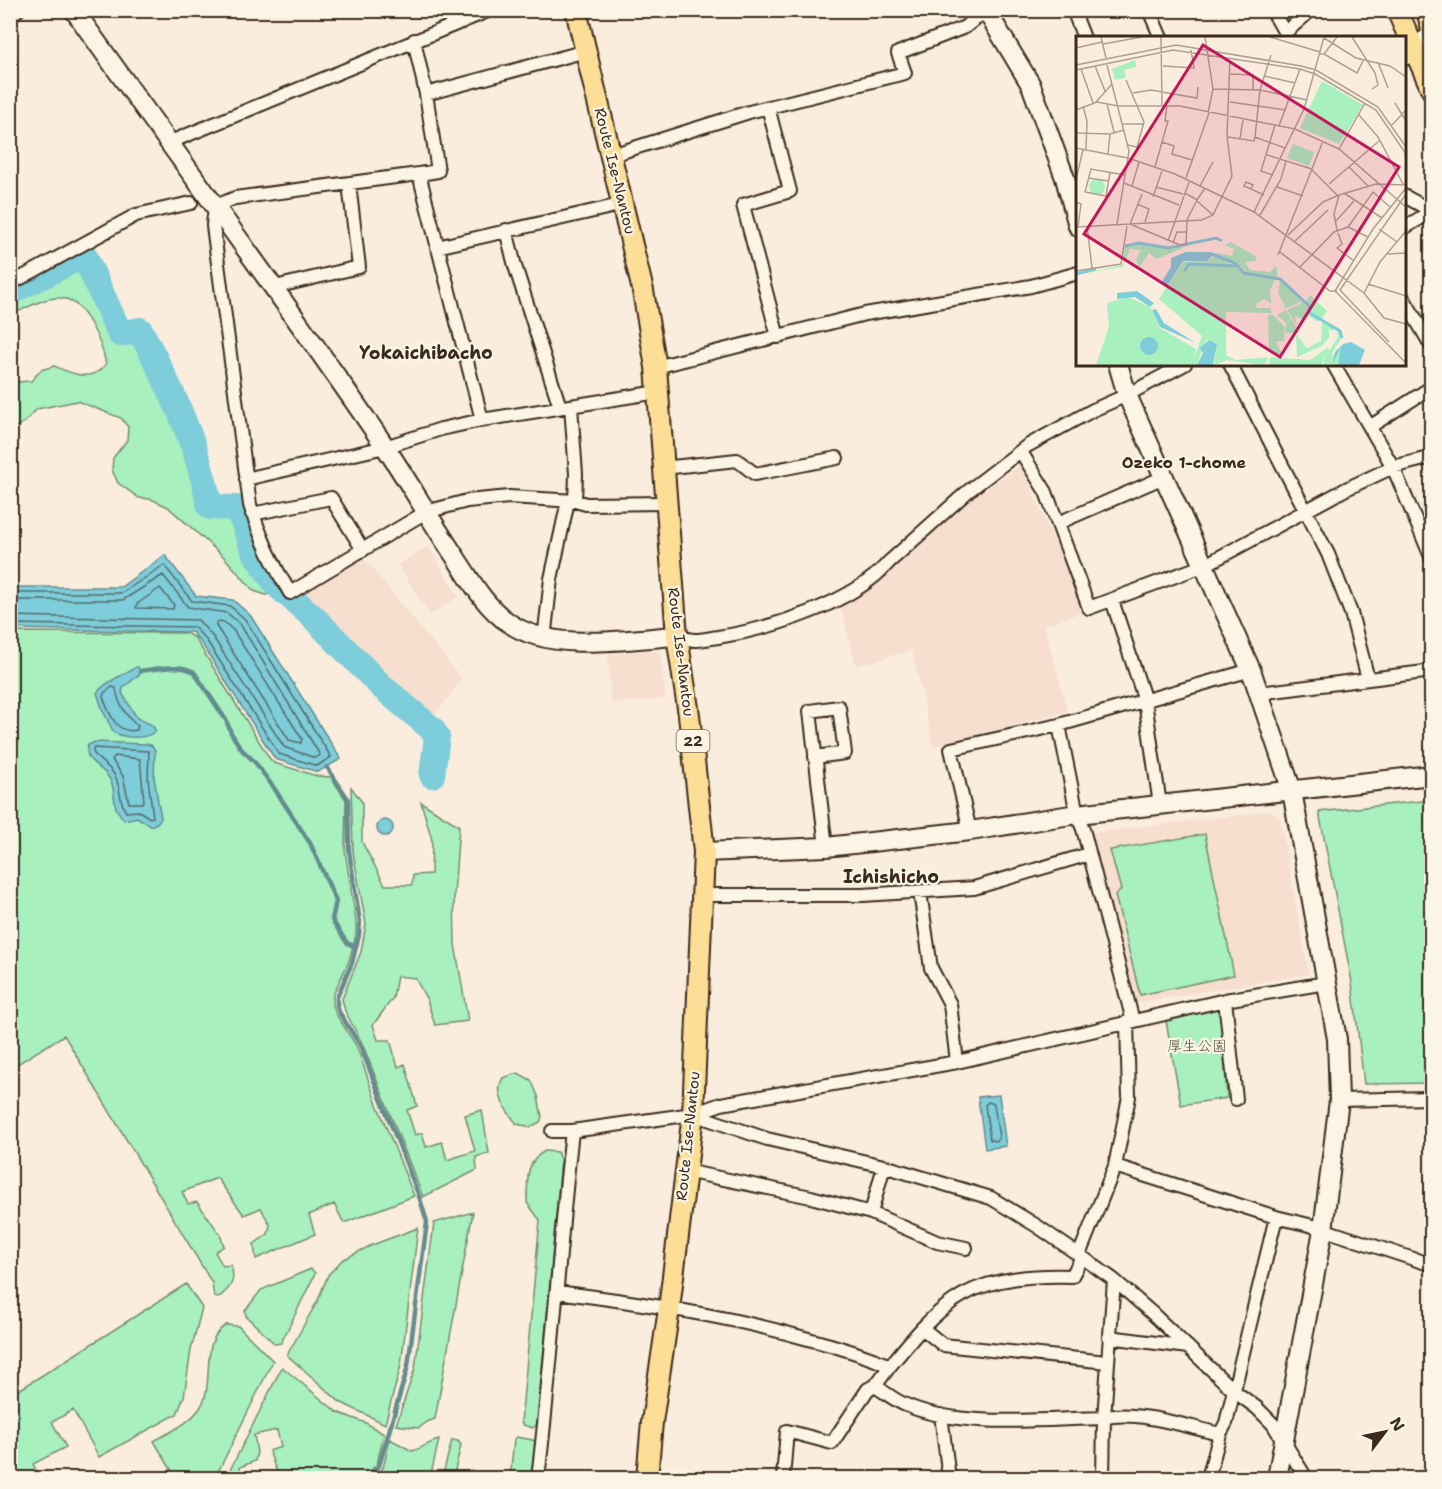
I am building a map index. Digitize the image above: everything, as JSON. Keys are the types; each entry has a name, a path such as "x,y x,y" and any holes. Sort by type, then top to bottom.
{"main road":[{"name":"Route Ise-Nantou","path":"576,10 624,204 643,291 656,367 677,636 690,715 704,852 693,1114 669,1309 652,1422 647,1479"},
{"path":"1397,10 1404,36"},
{"path":"1427,10 1431,30"},
{"path":"1409,52 1431,90"}],"street":[{"path":"10,15 18,10"},
{"path":"74,10 168,143 275,287 385,447 481,597 509,623 544,639 584,641 677,636 694,640 737,634 802,615 840,597 879,573 967,492 1042,437 1181,366"},
{"path":"168,143 414,40 459,16 490,10"},
{"path":"612,155 768,107 905,73 898,53 965,27 986,10 1031,85 1071,175 1076,218"},
{"path":"1073,10 1083,36"},
{"path":"1149,10 1160,36"},
{"path":"1272,10 1283,35 1311,10"},
{"path":"1409,52 1431,35"},
{"path":"414,40 426,94 438,171 235,198 217,206 213,212 246,479 252,514 270,560 290,594 426,512 467,501 509,497 586,504 666,503"},
{"path":"426,94 586,51"},
{"path":"768,107 790,192 742,205 778,337"},
{"path":"418,174 482,420"},
{"path":"275,287 359,267 349,184"},
{"path":"1406,197 1431,211 1406,227"},
{"path":"10,284 136,215 191,202"},
{"path":"437,247 624,204"},
{"path":"506,230 533,328 565,406 576,474 572,501 551,579 544,639"},
{"path":"656,367 865,314 1031,286 1076,273"},
{"path":"1406,302 1431,347"},
{"path":"1119,366 1127,395 1251,670 1292,791 1337,1039 1339,1100 1323,1230 1277,1479"},
{"path":"1231,366 1344,591 1368,679"},
{"path":"1334,366 1393,467 1431,559"},
{"path":"1371,426 1431,387"},
{"path":"246,479 385,447 441,429 482,420 658,392"},
{"path":"1021,452 1046,492 1089,608 1205,565 1305,510 1393,467 1431,458"},
{"path":"663,468 737,460 755,474 837,458"},
{"path":"1058,523 1164,477"},
{"path":"252,514 331,498 363,549"},
{"path":"1113,600 1145,701 1160,805"},
{"path":"970,831 951,749 1059,724 1251,670"},
{"path":"1259,693 1431,671"},
{"path":"815,757 845,753 839,707 810,711 815,757 826,847"},
{"path":"783,1479 787,1431 832,1443 868,1389 875,1386 922,1328 964,1295 988,1285 1030,1276 1072,1276 1115,1166 1129,1097 1130,1022 1083,829 1077,814 1059,724"},
{"path":"704,852 826,847 970,831 1077,814 1431,775"},
{"path":"703,895 863,896 974,888 1089,854"},
{"path":"920,892 932,968 950,1004 957,1062"},
{"path":"552,1131 572,1131 693,1114 721,1104 957,1062 1225,1000 1326,983"},
{"path":"1225,1000 1236,1099"},
{"path":"1339,1100 1431,1098"},
{"path":"693,1114 767,1139 884,1166 991,1198 1038,1226 1114,1280 1273,1424 1306,1479"},
{"path":"538,1479 572,1131"},
{"path":"871,1213 884,1166"},
{"path":"1115,1166 1431,1264"},
{"path":"685,1171 811,1197 871,1213 937,1242 966,1248"},
{"path":"1208,1479 1220,1434 1226,1423 1276,1217"},
{"path":"1103,1479 1107,1362 1114,1280"},
{"path":"557,1292 653,1304 740,1322 793,1334 867,1356 890,1366"},
{"path":"922,1328 943,1345 1107,1362"},
{"path":"1109,1337 1188,1347"},
{"path":"875,1386 905,1405 963,1419 1142,1417 1220,1434"},
{"path":"941,1415 949,1479"}],"shaded area":[{"path":"1021,465 1085,611 1044,625 1068,711 933,746 912,650 856,666 840,604 877,579 974,497"},
{"path":"428,546 459,596 430,615 398,565"},
{"path":"364,558 462,679 428,720 298,599"},
{"path":"654,650 660,654 666,699 611,703 608,654"},
{"path":"1271,811 1280,818 1309,974 1131,1004 1089,833"}],"green space":[{"path":"82,259 118,338 138,333 170,398 188,442 208,510 230,510 234,513 252,556 272,586 272,593 266,595 254,591 224,557 168,507 151,499 139,498 118,483 112,470 113,458 127,440 128,427 121,418 77,401 37,409 25,422 14,428 11,425 11,385 16,382 31,381 41,370 54,366 75,374 88,375 100,370 106,364 96,334 84,314 69,300 47,299 11,315 11,294"},
{"path":"11,632 186,633 195,638 270,759 274,763 317,776 331,777 346,800 345,851 356,921 356,935 349,961 333,995 333,1004 336,1014 357,1047 414,1196 344,1223 334,1204 309,1215 315,1234 256,1259 254,1244 268,1234 270,1225 261,1208 244,1215 217,1178 182,1192 188,1204 197,1202 220,1234 224,1246 215,1252 223,1266 231,1265 233,1280 218,1298 214,1297 212,1283 64,1035 11,1068"},
{"path":"351,787 362,802 362,842 385,885 412,885 413,875 431,874 432,840 421,802 459,826 454,895 455,944 468,1021 435,1025 427,1000 415,978 397,976 393,998 373,1025 378,1040 390,1040 398,1067 405,1064 417,1106 407,1110 415,1135 422,1133 426,1147 442,1142 447,1160 475,1151 465,1115 482,1110 489,1153 476,1157 477,1170 423,1197 362,1043 345,1011 342,999 361,952 366,924 353,852"},
{"path":"1431,800 1431,1083 1364,1084 1352,982 1319,812"},
{"path":"1205,834 1234,975 1140,995 1115,895 1121,890 1110,850"},
{"name":"厚生公園","path":"1216,1009 1221,1013 1227,1098 1181,1105 1166,1021"},
{"path":"518,1073 531,1080 538,1096 542,1117 540,1122 531,1127 517,1124 500,1096 500,1084 503,1078"},
{"path":"545,1151 557,1152 561,1161 537,1424 533,1428 521,1422 540,1220 527,1203 528,1173 533,1161"},
{"path":"473,1212 435,1419 419,1428 396,1425 415,1368 434,1223"},
{"path":"418,1228 401,1365 385,1424 340,1402 287,1355 318,1300 328,1275 342,1260 372,1245"},
{"path":"311,1269 315,1273 314,1276 281,1343 275,1344 246,1316 245,1311 261,1290"},
{"path":"186,1284 202,1308 191,1350 184,1397 177,1414 99,1457 73,1410 52,1422 66,1447 33,1464 40,1478 12,1478 11,1395"},
{"path":"226,1325 238,1326 273,1361 215,1478 176,1478 154,1441 185,1423 200,1408 207,1387 212,1342"},
{"path":"282,1367 337,1412 366,1423 384,1434 377,1464 363,1478 279,1478 269,1451 281,1447 277,1430 254,1435 257,1452 255,1461 240,1467 241,1472 227,1476"},
{"path":"516,1437 535,1442 531,1478 510,1478"},
{"path":"390,1439 412,1451 439,1440 430,1478 373,1478 383,1468"},
{"path":"452,1440 458,1441 461,1445 453,1478 442,1478"}],"water":[{"path":"165,555 196,596 233,600 250,615 341,759 318,772 275,759 202,644 192,632 11,629 11,587 121,587"},
{"path":"136,667 141,673 123,688 122,693 137,718 152,725 156,731 147,736 124,736 114,733 97,693 110,681"},
{"path":"95,742 145,744 151,745 155,750 154,778 161,818 157,823 151,826 137,817 124,820 116,808 110,779 88,755 88,745"},
{"path":"385,820 393,828 385,836 377,828"},
{"path":"999,1095 1006,1146 985,1149 978,1097"}],"waterway":[{"path":"10,292 84,255 120,334 140,330 162,373 182,416 198,461 210,507 236,508 255,553 276,584 313,617 381,686 432,729 437,737 432,775"},
{"path":"140,671 175,667 194,672 226,720 242,750 254,761 274,788 310,843 336,901 332,920 347,943 356,947"},
{"path":"327,767 348,799 349,851 360,922 352,963 337,997 337,1005 360,1045 427,1222 408,1366 379,1466 367,1478"}],"district":[{"name":"Yokaichibacho","path":"426,353"},
{"name":"Ozeko 1-chome","path":"1184,462"},
{"name":"Ichishicho","path":"891,877"}]}
